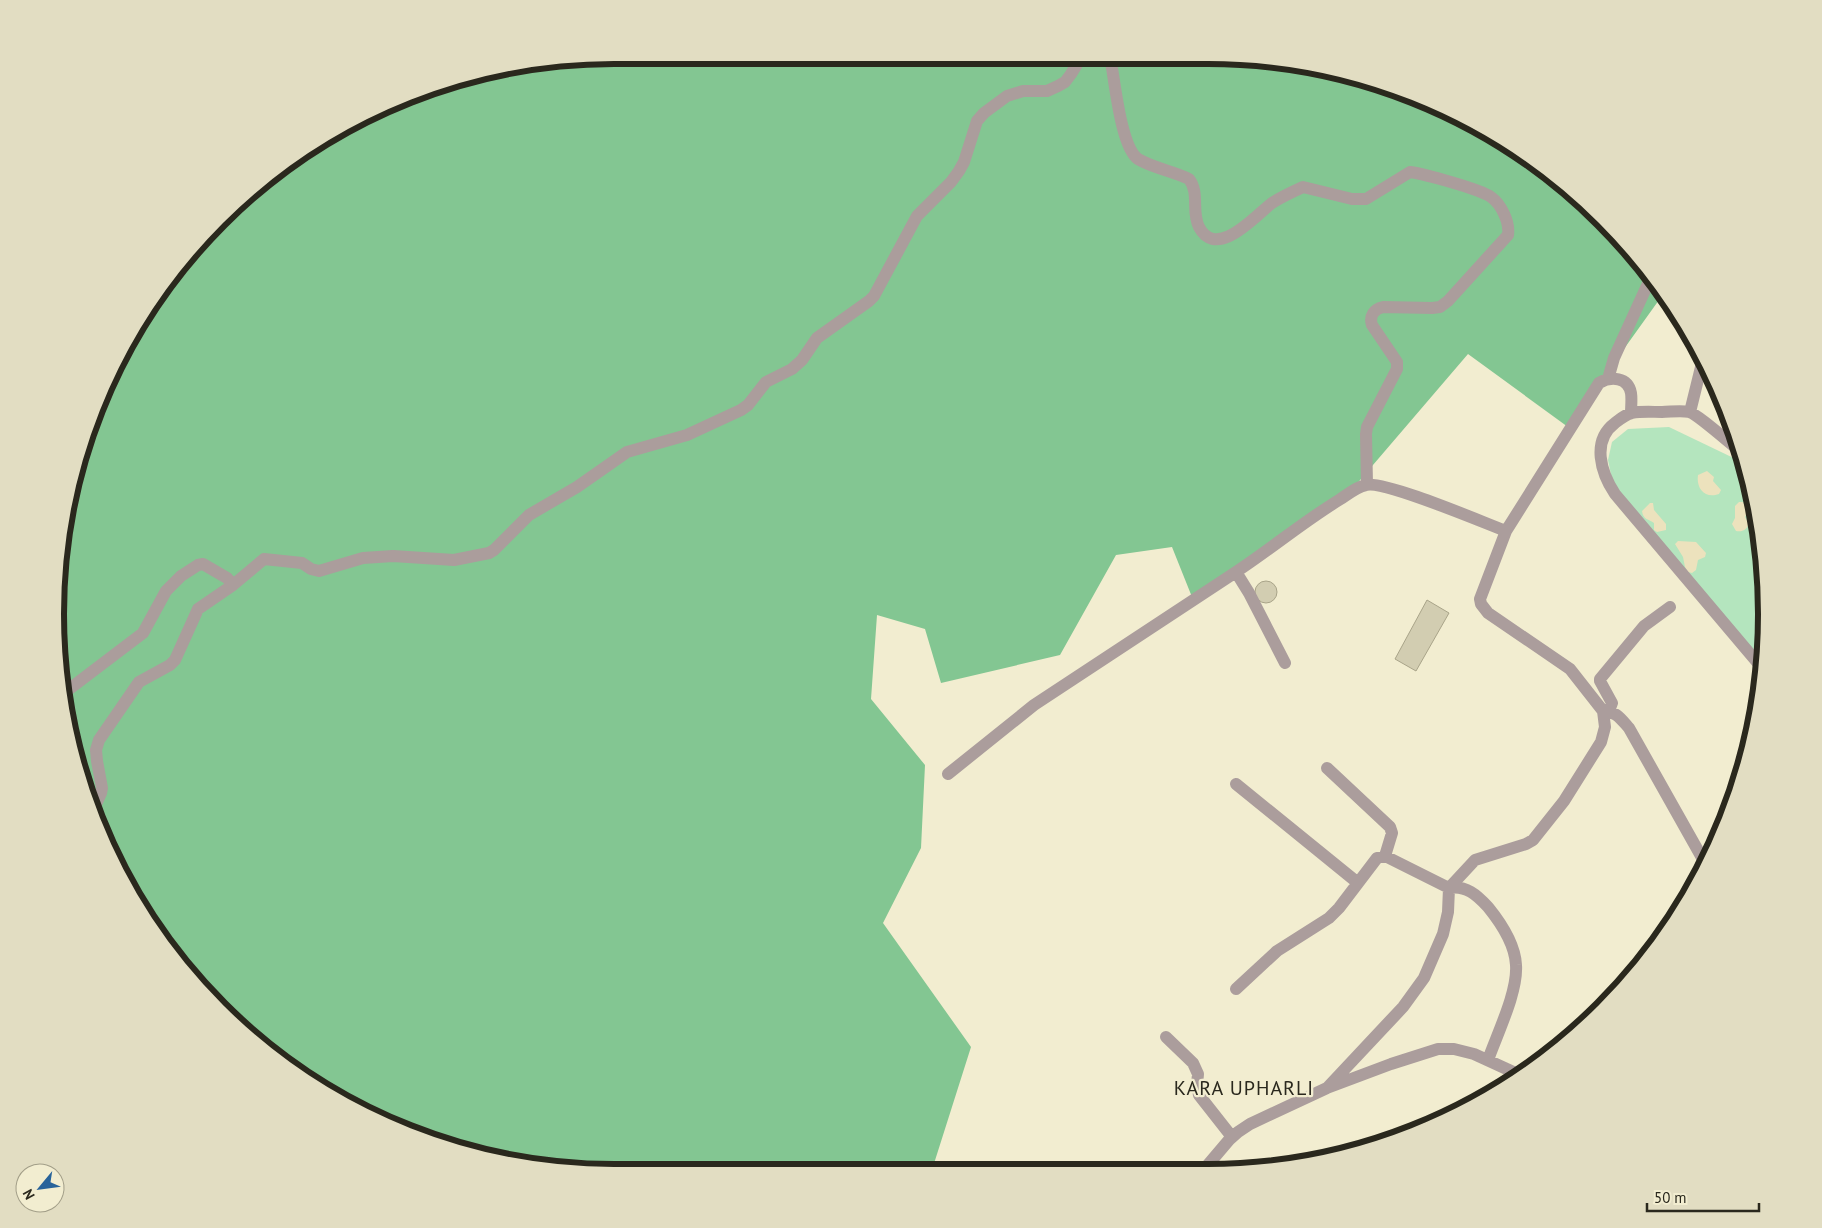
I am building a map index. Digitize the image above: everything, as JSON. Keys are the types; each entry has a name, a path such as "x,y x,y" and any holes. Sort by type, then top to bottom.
{"street":[{"path":"97,802 101,793 96,756 99,740 139,682 170,665 175,660 198,609 233,585 264,559 302,563 319,571 363,558 393,556 454,560 489,553 529,515 576,487 626,452 687,435 742,410 766,382 792,370 802,360 816,338 869,302 874,296 917,216 951,182 959,171 964,162 977,121 984,113 1015,92 1047,91 1058,86 1065,82 1078,64"},
{"path":"1111,64 1124,132 1132,152 1144,162 1189,179 1193,184 1197,223 1201,231 1209,237 1224,239 1232,235 1272,203 1302,188 1352,199 1366,199 1410,172 1486,194 1498,204 1507,222 1508,235 1448,301 1432,308 1383,307 1372,314 1372,325 1397,362 1397,369 1367,426 1366,484"},
{"path":"1608,379 1614,358 1649,284"},
{"path":"1690,412 1701,368"},
{"path":"1630,413 1631,394 1629,388 1620,379 1608,379 1600,383 1506,531 1480,599 1481,604 1488,613 1570,669 1606,711 1620,717 1629,728 1702,858"},
{"path":"1732,445 1690,412 1630,413 1613,424 1606,432 1602,440 1600,453 1602,468 1607,482 1756,661"},
{"path":"948,774 1034,705 1236,572 1324,509 1366,484 1399,490 1506,531"},
{"path":"69,690 143,633 166,591 182,576 198,565 203,564 227,578 233,585"},
{"path":"1236,572 1285,663"},
{"path":"1327,1088 1403,1006 1424,978 1443,934 1448,912 1449,888 1475,860 1526,844 1537,836 1564,801 1601,742 1606,727 1606,711 1612,703 1600,679 1644,626 1670,607"},
{"path":"1327,768 1390,826 1392,833 1385,856"},
{"path":"1236,784 1358,883"},
{"path":"1236,988 1276,951 1329,918 1378,858 1385,856 1449,888 1464,888 1473,893 1496,917 1513,950 1516,965 1515,982 1509,1004 1488,1060"},
{"path":"1166,1037 1193,1063 1198,1074 1197,1085 1199,1095 1232,1137"},
{"path":"1209,1164 1232,1137 1250,1124 1327,1088 1438,1049 1454,1049 1474,1054 1514,1072"}],"green space":[{"path":"614,64 1244,65 1280,68 1350,82 1385,93 1451,120 1514,156 1543,177 1571,200 1622,251 1660,299 1568,427 1468,354 1349,493 1192,597 1172,547 1116,555 1060,655 941,683 925,629 877,615 871,699 925,765 921,848 883,923 971,1047 934,1164 614,1164 542,1160 472,1146 437,1135 371,1108 339,1091 279,1051 251,1028 200,977 156,920 137,889 120,857 93,791 82,756 68,686 64,614 65,578 68,542 82,472 93,437 120,371 156,308 177,279 200,251 251,200 308,156 371,120 437,93 472,82 542,68"},
{"path":"1669,427 1736,459 1748,507 1754,542 1758,614 1757,656 1614,489 1608,460 1612,442 1628,429"}],"sand":[{"path":"1707,471 1714,477 1713,481 1721,490 1719,494 1706,494 1702,492 1698,485 1698,475"},
{"path":"1739,502 1743,502 1748,511 1745,517 1749,524 1744,530 1736,531 1732,524 1735,518 1735,506"},
{"path":"1650,503 1653,503 1654,510 1666,524 1666,530 1657,532 1654,530 1654,523 1644,516 1642,511"},
{"path":"1678,541 1696,542 1706,553 1705,557 1698,560 1696,570 1692,573 1688,572 1685,567 1683,557 1675,544"}],"building":[{"path":"1266,581 1274,584 1277,592 1274,600 1266,603 1258,600 1255,592 1258,584"},
{"path":"1427,600 1449,613 1416,671 1395,659"}],"district":[{"name":"KARA UPHARLI","path":"1244,1088"}]}
